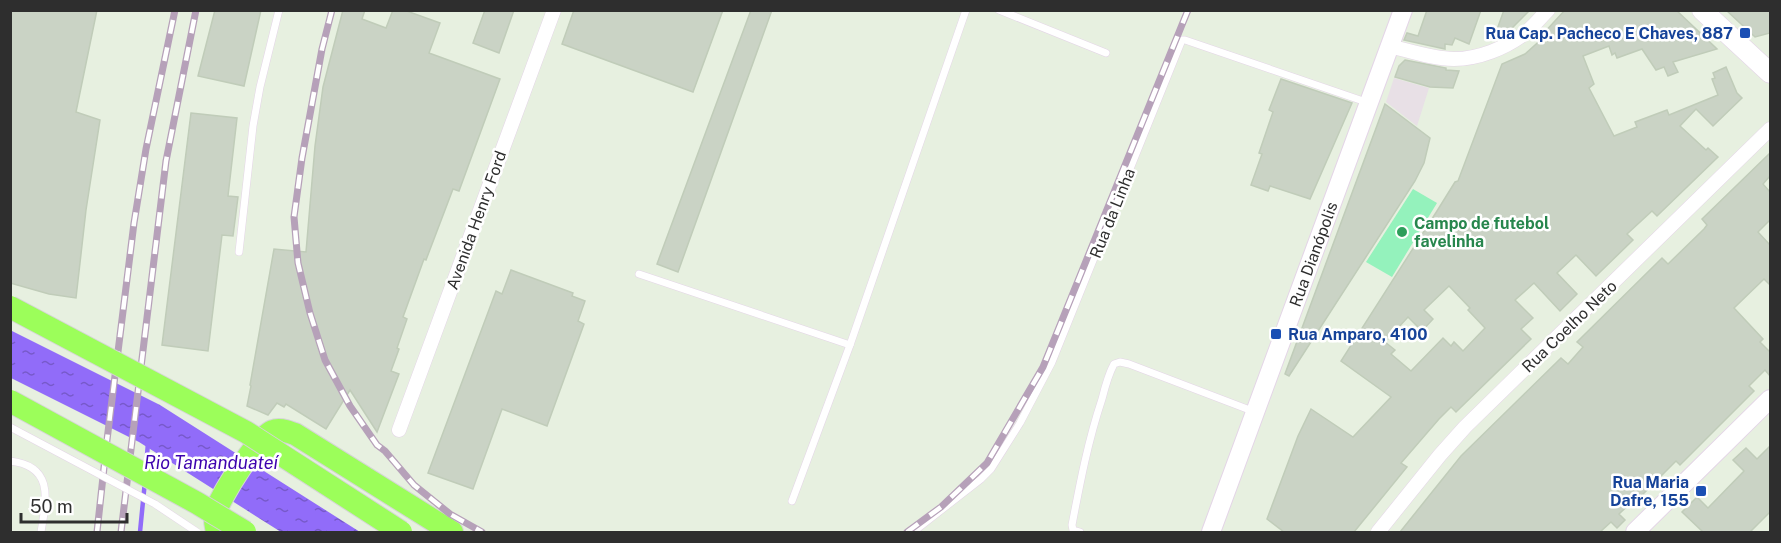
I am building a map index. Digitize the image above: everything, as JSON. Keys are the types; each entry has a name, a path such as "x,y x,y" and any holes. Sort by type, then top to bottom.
{"highway":[{"path":"10,307 246,432 401,532"},
{"path":"10,401 245,532"},
{"path":"217,522 234,476 265,435 274,430 282,430 295,434 452,532"}],"main road":[{"path":"1713,14 1770,73"}],"street":[{"name":"Avenida Henry Ford","path":"399,430 554,10"},
{"name":"Rua Dianópolis","path":"1211,532 1403,10"},
{"path":"1389,46 1454,59 1484,54 1526,33 1548,10"},
{"name":"Rua Coelho Neto","path":"1378,532 1440,454 1466,427 1770,129"},
{"path":"1635,532 1770,399"}],"lane":[{"path":"238,252 253,126 279,10"},
{"path":"792,501 850,345 966,10"},
{"path":"999,10 1106,53"},
{"name":"Rua da Linha","path":"913,532 991,469 1020,423 1052,362 1182,40 1185,39 1369,103"},
{"path":"639,274 850,345"},
{"path":"1080,532 1073,530 1072,525 1080,492 1081,474 1098,410 1114,364 1120,362 1129,364 1255,412"},
{"path":"10,427 154,504 196,532"},
{"path":"10,461 19,462 34,470 42,481 47,496 41,532"}],"shaded area":[{"path":"1394,78 1429,88 1417,126 1386,102"}],"green space":[{"name":"Campo de futebol favelinha","path":"1413,189 1437,203 1392,277 1366,262"}],"water":[{"name":"Rio Tamanduateí","path":"10,330 160,405 360,532 281,532 139,442 11,378"}],"building":[{"path":"10,10 97,10 76,112 100,120 86,210 76,298 49,294 10,283"},
{"path":"215,10 261,10 244,86 198,76"},
{"path":"343,10 365,10 362,19 386,28 393,10 404,10 440,23 429,53 500,79 459,191 453,189 403,317 407,319 391,371 399,374 377,432 350,390 326,429 286,404 284,407 277,403 268,415 247,406 274,249 306,252 315,146 323,87"},
{"path":"485,10 514,10 499,53 473,43"},
{"path":"574,10 723,10 693,92 562,44"},
{"path":"751,10 772,10 678,272 657,264"},
{"path":"1427,10 1481,10 1469,44 1455,38 1452,45 1445,44 1445,49 1404,40 1407,33 1418,36"},
{"path":"1504,10 1530,10 1510,30 1495,35"},
{"path":"1565,10 1676,10 1717,49 1673,62 1678,72 1668,76 1664,67 1656,70 1642,49 1617,58 1615,53 1612,55 1609,46 1583,56 1594,84 1589,88 1614,136 1637,127 1635,122 1667,110 1669,115 1718,95 1712,79 1715,78 1713,73 1726,67 1737,93 1742,98 1713,126 1696,109 1680,126 1706,150 1708,148 1718,157 1657,216 1652,211 1627,234 1633,240 1596,276 1576,255 1557,273 1577,294 1560,311 1534,283 1515,300 1533,318 1521,329 1531,339 1456,412 1451,407 1439,419 1401,463 1407,467 1354,532 1284,532 1267,519 1298,436 1311,409 1353,437 1391,397 1341,361 1455,182 1458,181 1502,64 1525,54 1545,36 1543,34","holes":["1449,286 1470,308 1468,310 1485,328 1463,351 1454,342 1451,346 1443,338 1411,371 1391,354 1395,350 1385,342 1408,317 1422,331 1433,319 1424,310"]},
{"path":"1726,10 1770,10 1770,33 1755,37"},
{"path":"1405,60 1459,71 1453,88 1430,87 1395,77 1399,66"},
{"path":"1281,79 1352,103 1310,199 1270,186 1268,191 1251,185 1273,112 1269,110"},
{"path":"1385,104 1430,138 1424,163 1415,181 1289,376 1285,374"},
{"path":"191,113 237,118 228,196 238,197 233,236 222,235 208,351 162,345"},
{"path":"1770,153 1770,176 1763,184 1770,192 1770,220 1758,232 1770,245 1770,285 1764,279 1734,308 1763,339 1760,342 1770,352 1770,376 1765,370 1749,386 1754,391 1680,465 1676,461 1640,497 1638,496 1619,514 1625,520 1617,528 1611,522 1600,532 1400,532 1461,456 1561,358 1568,364 1583,347 1577,342 1662,258 1668,264 1704,229 1707,225 1702,219"},
{"path":"511,270 573,293 572,296 585,301 578,321 584,324 547,426 502,409 473,489 428,473 496,291 502,294"},
{"path":"1770,446 1770,512 1750,532 1703,532 1682,512 1697,497 1708,508 1744,471 1733,460 1746,448 1757,459"}],"waterway":[{"path":"146,467 148,443"},
{"path":"140,532 145,481"}],"railway":[{"path":"97,532 134,223 146,149 175,10"},
{"path":"121,532 166,161 196,10"},
{"path":"332,10 322,49 302,158 294,217 298,263 310,313 325,360 350,406 377,445 414,485 450,514 482,532"},
{"path":"907,532 941,507 987,463 1043,367 1188,10"}],"place":[{"name":"Rua Cap. Pacheco E Chaves, 887","path":"1745,33"},
{"name":"Campo de futebol favelinha","path":"1402,232"},
{"name":"Rua Amparo, 4100","path":"1276,334"},
{"name":"Rua Maria Dafre, 155","path":"1701,491"}]}
